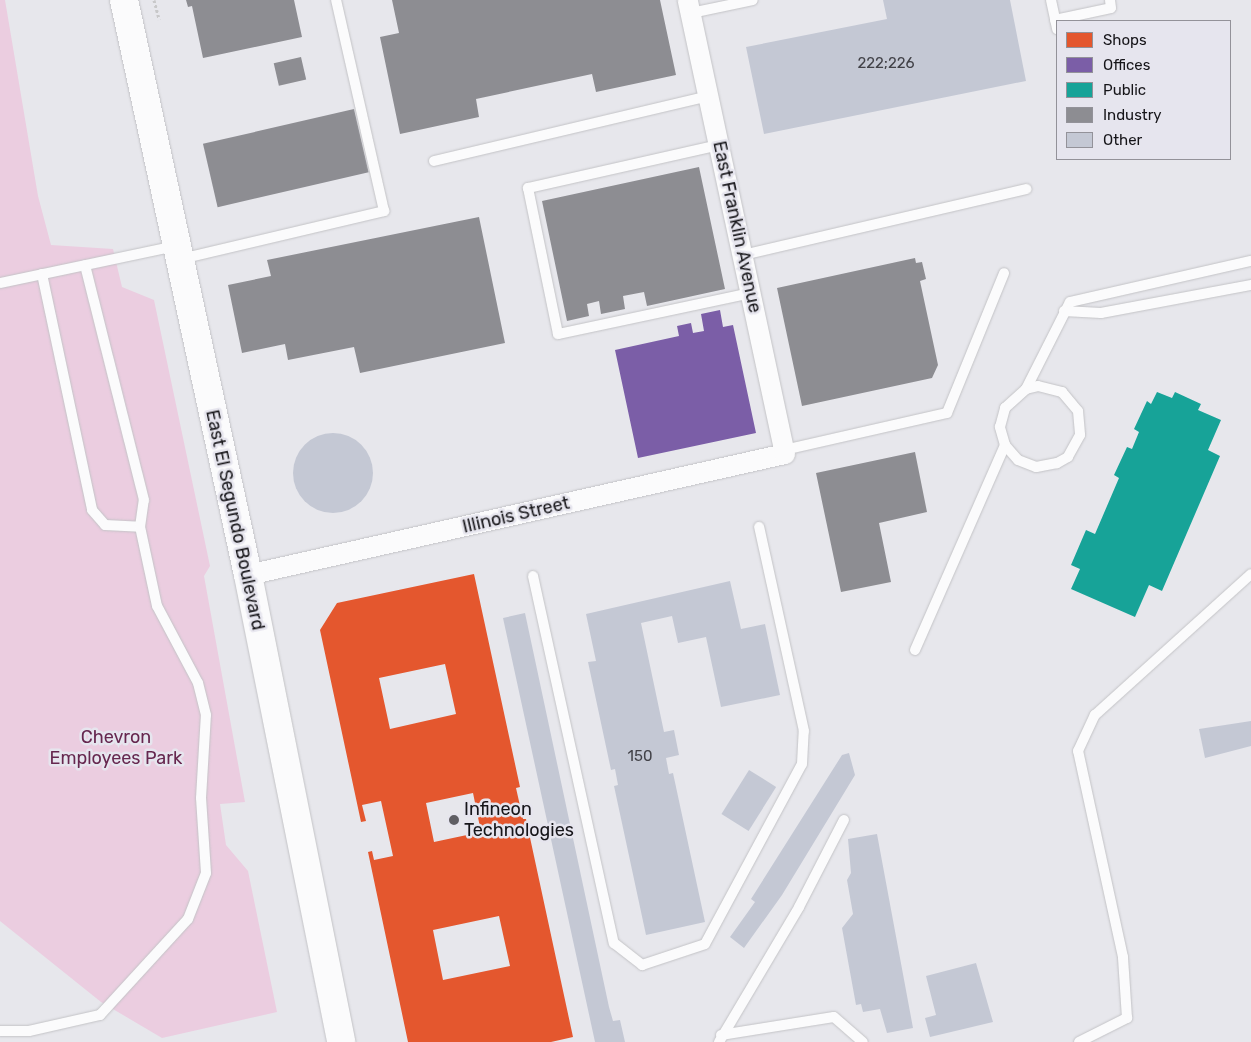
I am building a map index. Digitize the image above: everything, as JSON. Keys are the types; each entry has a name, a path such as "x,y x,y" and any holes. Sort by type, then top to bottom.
{"main road":[{"name":"East El Segundo Boulevard","path":"124,0 248,575 340,1042"}],"street":[{"name":"East Franklin Avenue","path":"689,6 785,452"},
{"name":"Illinois Street","path":"248,575 785,452"}],"lane":[{"path":"0,283 85,265 179,252 384,211 336,0"},
{"path":"689,6 753,0"},
{"path":"1051,0 1056,25"},
{"path":"1072,20 1111,8 1110,0"},
{"path":"434,161 709,96"},
{"path":"719,144 528,188 558,334 750,293"},
{"path":"742,255 1026,189"},
{"path":"915,650 1005,445 1001,417 1010,400 1026,389 1070,302 1251,261"},
{"path":"0,1031 29,1031 100,1015 188,919 206,873 201,798 206,716 198,683 157,606 140,527 144,500 85,265"},
{"path":"785,452 947,413 1004,273"},
{"path":"42,274 92,510 105,525 140,527"},
{"path":"1064,311 1101,313 1251,286"},
{"path":"1005,445 1026,464 1046,467 1068,457 1080,435 1078,411 1066,396 1050,387 1026,389"},
{"path":"533,576 614,942 642,965 705,944 802,764 804,731 759,527"},
{"path":"1079,1042 1128,1018 1123,957 1078,751 1095,715 1251,574"},
{"path":"720,1038 799,907 844,820"},
{"path":"720,1038 834,1017 863,1042"}],"path":[{"path":"154,0 159,19"}],"green space":[{"name":"Chevron Employees Park","path":"0,0 5,0 38,196 51,245 113,249 122,287 154,300 210,566 204,576 245,802 220,804 226,845 248,871 277,1012 162,1038 101,1002 0,921"}],"building: Shops":[{"path":"474,574 520,787 516,788 523,819 526,819 573,1037 551,1042 408,1042 368,852 372,851 374,860 393,856 381,801 362,805 366,821 361,822 320,630 337,603","holes":["445,664 456,714 390,729 379,678","473,793 481,832 434,842 426,803","499,916 510,966 443,980 433,930"]}],"building: Offices":[{"path":"720,310 723,327 733,325 756,433 638,458 615,350 679,336 677,326 691,323 693,333 704,331 701,314"}],"building: Public":[{"path":"1157,392 1172,398 1175,392 1201,404 1198,410 1221,420 1208,450 1220,456 1162,591 1149,585 1135,617 1071,589 1080,569 1071,565 1086,530 1095,534 1119,478 1114,475 1127,447 1132,449 1139,432 1134,429 1147,401 1151,404"}],"building: Industry":[{"path":"186,0 294,0 302,37 203,58 192,6 188,7"},
{"path":"392,0 660,0 676,75 596,92 592,74 476,99 479,117 400,134 380,37 399,33"},
{"path":"301,57 306,79 279,86 274,63"},
{"path":"354,109 369,172 218,207 203,144"},
{"path":"699,167 725,289 647,306 644,292 623,296 625,309 601,314 599,301 587,304 589,316 567,321 542,201"},
{"path":"479,217 505,343 360,373 354,347 288,360 285,344 242,353 228,285 271,276 267,260"},
{"path":"915,258 916,263 922,262 926,279 920,281 938,365 932,378 802,406 777,288"},
{"path":"915,452 927,512 879,523 891,582 841,592 816,473"}],"building: Other":[{"path":"883,0 1010,0 1026,81 764,134 746,47 887,19"},
{"path":"333,433 348,436 361,445 370,458 373,473 370,488 361,501 348,510 333,513 318,510 305,501 296,488 293,473 296,458 305,445 318,436"},
{"path":"730,581 741,629 765,624 780,695 721,707 706,637 678,643 672,616 641,623 664,732 674,730 679,755 666,758 669,774 673,773 705,922 646,935 614,786 618,785 615,769 611,770 588,662 596,661 586,614"},
{"path":"525,613 609,1007 613,1021 620,1020 625,1042 595,1042 503,618"},
{"path":"1251,721 1251,746 1205,758 1199,729"},
{"path":"849,753 855,775 782,895 744,948 730,937 755,902 751,899 842,755"},
{"path":"749,770 776,787 749,831 721,814"},
{"path":"877,834 913,1028 887,1033 880,1009 863,1012 861,1004 856,1005 842,928 853,914 847,880 851,873 848,839"},
{"path":"976,963 993,1022 930,1037 925,1018 936,1015 926,976"}],"place":[{"name":"Infineon Technologies","path":"454,820"}]}
